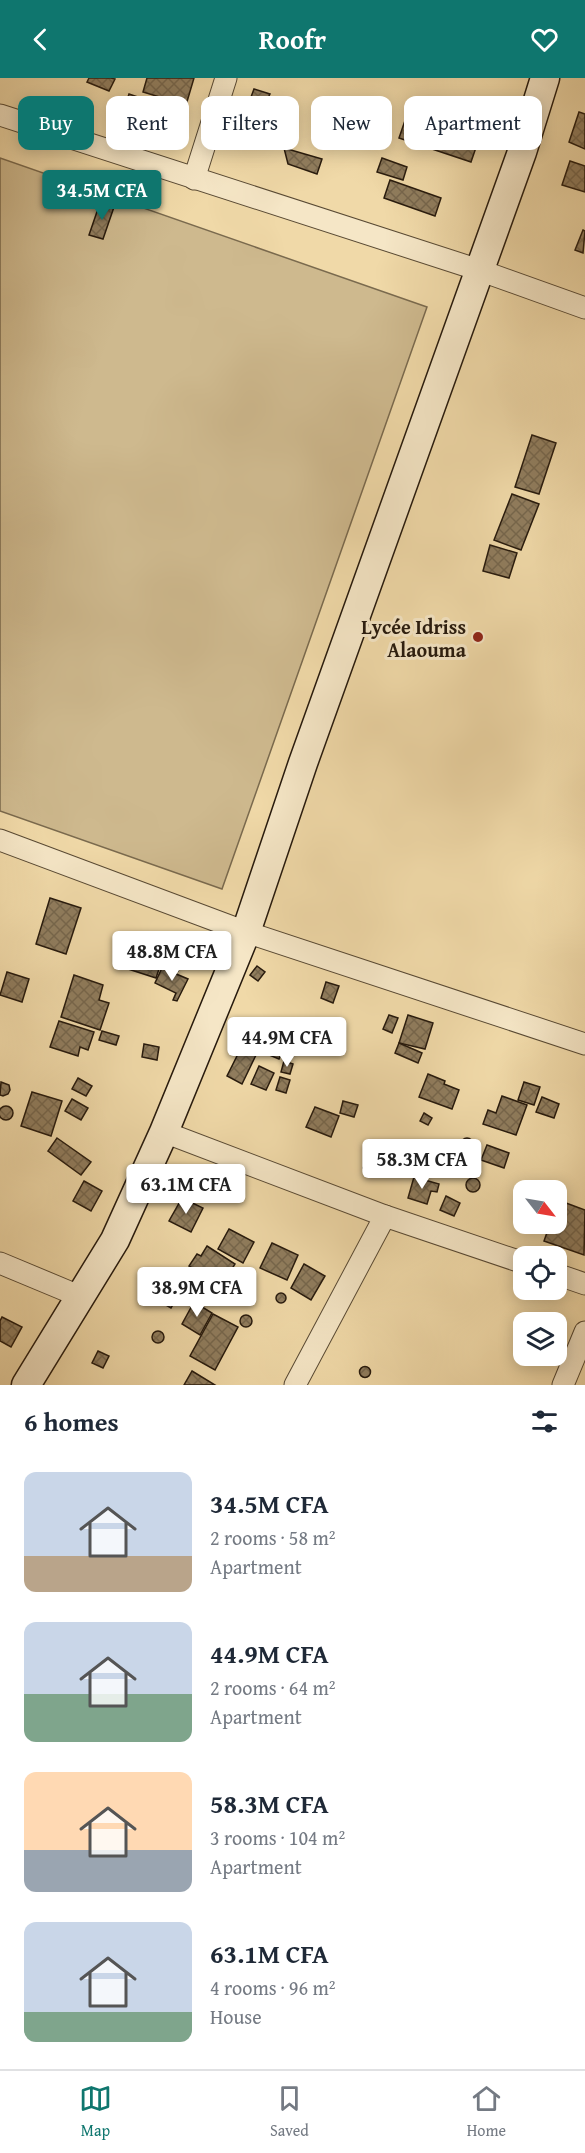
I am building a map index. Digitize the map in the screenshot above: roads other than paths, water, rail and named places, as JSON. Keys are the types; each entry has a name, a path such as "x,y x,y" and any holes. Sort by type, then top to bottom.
{"street":[{"path":"194,179 226,78"},
{"path":"26,1385 115,1240 164,1132 246,932 303,763 441,384 478,270 522,152 545,78"},
{"path":"0,115 478,270 585,308"},
{"path":"0,840 246,932 585,1044"},
{"path":"164,1132 386,1216 513,1259"},
{"path":"295,1385 386,1216"},
{"path":"0,1263 79,1296"},
{"path":"567,1278 585,1284"},
{"path":"563,1385 585,1332"}],"place":[{"name":"Lycée Idriss Alaouma","path":"478,637"}]}
